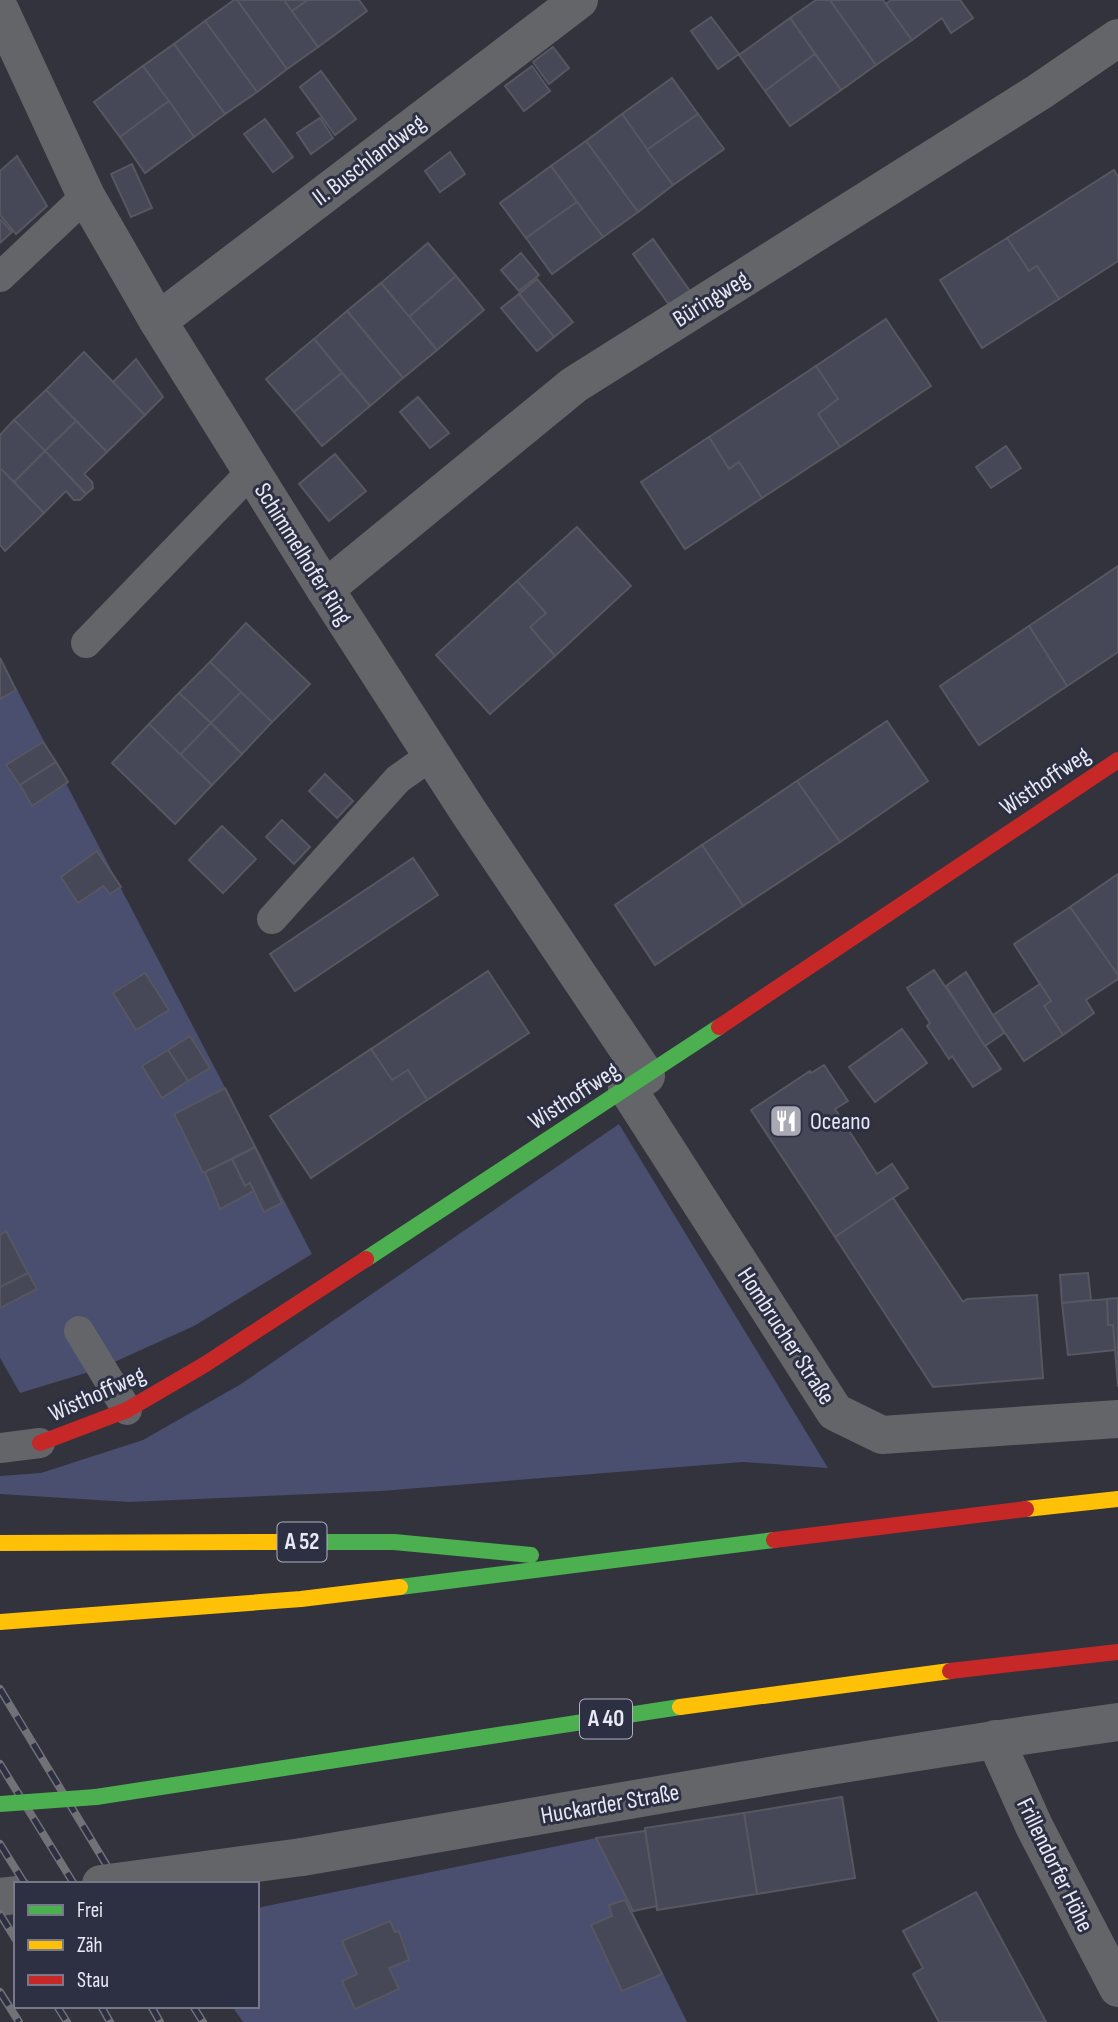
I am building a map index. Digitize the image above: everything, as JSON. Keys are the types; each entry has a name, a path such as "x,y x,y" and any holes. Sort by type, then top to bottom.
{"main road":[{"name":"Wisthoffweg","path":"40,1443 127,1410 204,1366 637,1082 1118,760"},
{"path":"0,1622 301,1599 1118,1499"},
{"name":"A 52","path":"0,1543 394,1542 603,1562"},
{"name":"A 40","path":"0,1804 96,1797 494,1735 920,1674 1118,1652"}],"street":[{"path":"0,11 17,0"},
{"name":"II. Buschlandweg","path":"158,321 579,0"},
{"name":"Schimmelhofer Ring","path":"0,11 86,196 158,321 637,1082"},
{"name":"Büringweg","path":"325,589 574,385 1039,92 1118,37"},
{"name":"Hombrucher Straße","path":"637,1082 835,1412 882,1435 1118,1419"},
{"name":"Huckarder Straße","path":"116,1882 302,1857 995,1739 1118,1722"},
{"name":"Frillendorfer Höhe","path":"995,1739 1034,1826 1118,1988"}],"lane":[{"path":"0,277 86,196"},
{"path":"86,643 251,471"},
{"path":"272,919 398,779 432,755"},
{"path":"79,1331 127,1410"},
{"path":"0,1448 40,1443"}],"shaded area":[{"path":"0,657 312,1254 194,1326 99,1369 20,1393 0,1358"},
{"path":"619,1124 828,1468 743,1462 381,1491 129,1502 0,1494 0,1476 41,1473 143,1440 241,1384"},
{"path":"596,1838 687,2022 243,2022 233,2008 259,2008 259,1908"}],"building":[{"path":"237,0 287,69 257,92 205,21"},
{"path":"237,0 284,0 318,47 287,69"},
{"path":"284,0 308,0 292,11"},
{"path":"308,0 359,0 367,11 318,47 292,11"},
{"path":"816,0 830,0 876,65 841,90 790,18"},
{"path":"830,0 883,0 912,40 876,65"},
{"path":"891,0 960,0 973,18 951,33 942,18 912,40 886,4"},
{"path":"711,17 739,54 718,69 691,31"},
{"path":"790,18 815,54 765,91 739,55"},
{"path":"205,21 257,92 225,114 174,44"},
{"path":"174,44 225,114 194,137 143,66"},
{"path":"553,47 569,68 549,84 533,62"},
{"path":"815,54 841,90 790,126 765,91"},
{"path":"143,66 169,101 120,137 94,102"},
{"path":"532,66 550,91 524,111 505,86"},
{"path":"321,71 356,119 335,135 300,87"},
{"path":"672,78 698,114 647,150 622,114"},
{"path":"169,101 194,137 145,173 120,137"},
{"path":"622,114 673,185 638,212 586,141"},
{"path":"698,114 724,149 673,185 647,150"},
{"path":"320,118 333,138 311,154 297,133"},
{"path":"265,119 293,157 273,172 244,134"},
{"path":"586,141 638,212 603,237 551,166"},
{"path":"450,152 465,174 440,192 425,171"},
{"path":"17,156 47,206 16,234 0,215 0,171"},
{"path":"132,164 152,208 131,217 111,174"},
{"path":"551,166 577,202 526,238 500,203"},
{"path":"1114,170 1118,177 1118,261 1059,299 1037,266 1029,271 1007,238"},
{"path":"577,202 603,237 552,274 526,238"},
{"path":"0,219 12,232 0,243"},
{"path":"1007,238 1029,271 1037,266 1059,299 982,348 940,280"},
{"path":"653,239 690,291 670,306 633,254"},
{"path":"428,243 456,276 409,317 381,283"},
{"path":"521,253 539,275 519,291 501,270"},
{"path":"456,276 484,310 437,350 409,317"},
{"path":"537,279 573,322 554,337 519,294"},
{"path":"381,283 437,350 403,378 347,311"},
{"path":"519,294 554,337 537,351 501,308"},
{"path":"347,311 403,378 370,406 314,339"},
{"path":"886,319 931,386 840,447 818,414 838,399 816,366"},
{"path":"314,339 342,373 294,412 266,379"},
{"path":"84,352 145,415 107,452 46,390"},
{"path":"136,359 163,397 145,415 113,382"},
{"path":"816,366 838,399 818,414 840,447 762,498 739,462 729,469 709,437"},
{"path":"342,373 370,406 322,446 294,412"},
{"path":"46,390 76,421 45,451 14,420"},
{"path":"418,397 449,433 430,448 400,412"},
{"path":"14,420 45,451 14,482 0,468 0,435"},
{"path":"76,421 107,452 84,474 92,482 93,488 86,494 45,451"},
{"path":"709,437 729,469 739,462 762,498 685,549 641,482"},
{"path":"1006,446 1021,468 991,488 976,467"},
{"path":"45,451 86,494 80,500 74,500 66,491 44,513 14,482"},
{"path":"335,454 366,491 329,521 299,484"},
{"path":"0,468 44,513 5,551 0,545"},
{"path":"577,527 631,586 555,656 530,627 546,613 517,581"},
{"path":"1118,566 1118,652 1067,686 1029,626"},
{"path":"517,581 546,613 530,627 555,656 490,714 436,655"},
{"path":"246,623 310,684 272,722 210,662"},
{"path":"1029,626 1067,686 979,745 940,686"},
{"path":"0,658 16,690 0,699"},
{"path":"210,662 241,692 211,723 179,693"},
{"path":"241,692 272,722 242,754 211,723"},
{"path":"179,693 211,723 180,755 149,724"},
{"path":"887,721 928,781 840,842 797,781"},
{"path":"211,723 242,754 212,785 180,755"},
{"path":"149,724 212,785 175,824 112,763"},
{"path":"43,742 56,762 20,785 6,765"},
{"path":"56,762 68,782 32,806 20,785"},
{"path":"325,774 353,801 337,818 309,791"},
{"path":"797,781 840,842 743,906 702,845"},
{"path":"282,820 310,847 294,864 266,837"},
{"path":"222,826 256,859 223,893 189,860"},
{"path":"702,845 743,906 655,965 615,905"},
{"path":"97,851 121,887 110,894 103,886 78,903 61,877"},
{"path":"413,858 438,895 295,991 270,954"},
{"path":"1118,874 1118,975 1070,907"},
{"path":"1070,907 1118,975 1118,979 1086,1000 1094,1013 1063,1035 1044,1006 1051,1001 1014,944"},
{"path":"934,970 1001,1069 973,1087 952,1056 949,1059 927,1026 930,1023 907,988"},
{"path":"488,971 529,1033 427,1100 408,1070 392,1080 371,1049"},
{"path":"966,972 1004,1033 985,1046 946,986"},
{"path":"145,973 169,1010 136,1030 113,993"},
{"path":"1040,984 1051,1001 1044,1006 1063,1035 1024,1061 993,1015"},
{"path":"902,1029 927,1063 875,1102 849,1067"},
{"path":"190,1036 210,1068 188,1081 168,1050"},
{"path":"371,1049 392,1080 408,1070 427,1100 311,1178 270,1116"},
{"path":"168,1050 188,1081 162,1098 142,1066"},
{"path":"824,1065 848,1101 835,1109 877,1174 892,1164 908,1188 835,1237 751,1110 810,1071 811,1073"},
{"path":"225,1088 255,1147 203,1173 174,1114"},
{"path":"255,1147 282,1203 264,1212 250,1183 245,1186 232,1159"},
{"path":"232,1159 245,1186 250,1183 254,1191 220,1209 205,1172"},
{"path":"893,1198 963,1302 967,1299 1037,1295 1043,1378 933,1387 835,1237"},
{"path":"6,1231 28,1273 0,1287 0,1235"},
{"path":"28,1273 37,1289 0,1308 0,1287"},
{"path":"1088,1273 1091,1300 1062,1303 1060,1275"},
{"path":"1118,1298 1118,1387 1113,1325 1108,1325 1107,1299"},
{"path":"1107,1299 1108,1325 1113,1325 1115,1350 1068,1355 1062,1303"},
{"path":"842,1797 855,1878 757,1894 744,1813"},
{"path":"744,1813 757,1894 657,1910 645,1828"},
{"path":"645,1831 657,1906 633,1911 596,1838"},
{"path":"976,1892 1046,2022 939,2022 913,1974 923,1968 903,1931"},
{"path":"625,1900 662,1974 622,1991 591,1925 612,1916 609,1905"},
{"path":"390,1921 395,1932 399,1931 409,1960 389,1968 399,1989 355,2009 342,1981 357,1974 342,1941"}],"railway":[{"path":"0,1689 117,1882"},
{"path":"0,1764 73,1882"},
{"path":"0,1844 24,1882"},
{"path":"0,1914 14,1937"},
{"path":"0,1992 19,2022"},
{"path":"58,2008 67,2022"},
{"path":"102,2008 110,2022"},
{"path":"152,2008 160,2022"},
{"path":"194,2008 203,2022"}],"traffic: fast":[{"path":"366,1259 719,1027"},
{"path":"400,1587 774,1540"},
{"path":"290,1542 394,1542 531,1555"},
{"path":"96,1797 680,1707"},
{"path":"0,1804 96,1797"}],"traffic: slow":[{"path":"1026,1509 1118,1499"},
{"path":"0,1543 290,1542"},
{"path":"0,1622 301,1599 400,1587"},
{"path":"680,1707 950,1671"}],"traffic: jam":[{"path":"719,1027 1118,760"},
{"path":"40,1443 127,1410 204,1365 366,1259"},
{"path":"774,1540 1026,1509"},
{"path":"950,1671 1118,1652"}],"place":[{"name":"Oceano","path":"786,1121"}]}
